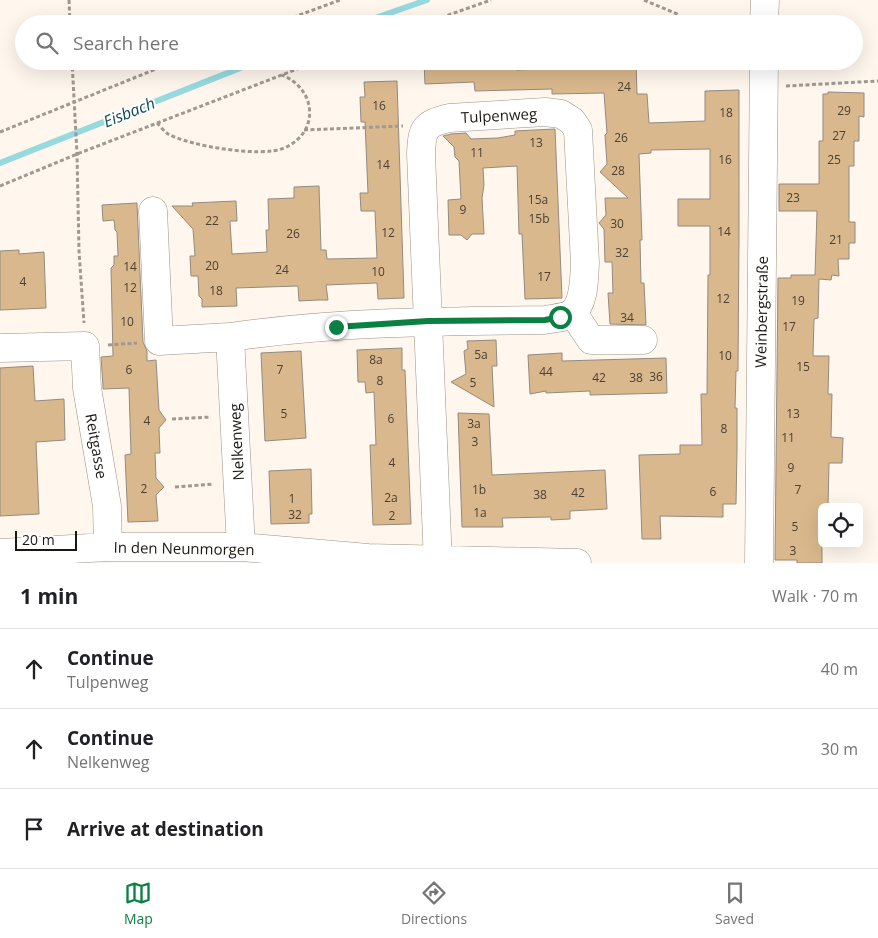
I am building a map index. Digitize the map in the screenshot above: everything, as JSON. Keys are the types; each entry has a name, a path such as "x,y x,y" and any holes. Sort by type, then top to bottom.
{"street":[{"path":"764,15 765,0"},
{"name":"Weinbergstraße","path":"759,563 764,74"},
{"name":"Tulpenweg","path":"426,127 434,122 449,118 545,112 561,114 572,121 578,130 585,263 581,300 573,313"},
{"path":"426,127 422,138 421,154 438,561"},
{"path":"153,211 159,341 428,321 545,320 573,313 591,340 643,340"},
{"name":"Nelkenweg","path":"230,336 241,547"},
{"path":"0,348 85,346"},
{"name":"Reitgasse","path":"85,346 89,398 107,506 108,547"},
{"name":"In den Neunmorgen","path":"0,553 108,547 136,555 241,547 368,558 577,563"}],"path":[{"path":"69,0 70,15"},
{"path":"299,15 340,0"},
{"path":"448,15 490,0"},
{"path":"644,0 678,15"},
{"path":"72,70 77,146 79,251 85,346 159,341"},
{"path":"0,132 153,70"},
{"path":"0,186 77,154 294,70"},
{"path":"764,74 878,81"},
{"path":"157,123 167,133 191,142 224,150 276,150 291,144 304,130 309,117 307,99 297,84 281,75"},
{"path":"304,130 414,125 426,127"},
{"path":"172,419 234,416"},
{"path":"175,487 238,482"}],"building":[{"path":"424,70 636,70 637,94 647,94 649,123 705,121 705,91 739,90 738,371 736,371 735,408 737,408 736,504 723,504 723,517 660,516 661,539 642,539 639,455 680,454 680,445 702,445 701,394 707,394 710,226 678,226 678,199 710,199 710,149 651,150 651,153 639,154 642,240 640,240 641,283 644,283 646,325 610,324 608,293 613,293 612,262 605,262 604,229 599,223 606,215 605,198 628,198 600,172 607,164 604,93 552,94 552,89 475,91 474,82 425,84"},
{"path":"397,81 404,298 378,299 377,283 326,285 328,300 299,301 298,286 236,288 237,306 202,307 202,299 199,296 198,276 191,276 190,256 195,256 193,229 172,206 193,206 192,203 236,201 237,221 230,221 232,254 267,252 266,230 269,230 268,199 294,198 294,187 319,186 321,250 326,250 327,259 377,258 375,211 361,211 360,193 368,193 365,122 361,122 360,97 365,97 364,82"},
{"path":"828,92 864,93 864,117 859,116 859,141 854,141 854,166 849,166 849,222 855,222 855,243 849,243 849,259 838,259 839,276 832,275 831,280 819,279 818,318 814,319 813,356 829,356 828,394 832,394 831,437 843,438 842,463 829,463 828,503 818,503 818,548 822,548 822,563 797,563 797,560 775,560 778,278 791,278 791,275 815,275 817,211 779,211 779,184 819,184 819,141 823,141 823,94 828,94"},
{"path":"555,129 562,298 525,299 522,234 519,234 517,166 483,168 484,234 472,234 467,240 461,235 449,235 448,200 461,199 459,161 455,157 454,147 443,136 466,133 471,139 498,138 515,135 515,131"},
{"path":"137,203 143,342 147,351 147,361 156,360 159,410 166,420 159,428 160,453 155,453 156,478 164,487 156,495 158,521 128,522 125,455 131,454 129,388 103,389 101,357 113,356 111,268 114,265 114,256 118,256 117,232 114,220 103,221 102,205"},
{"path":"19,250 19,254 44,252 46,308 0,310 0,251"},
{"path":"496,340 497,366 492,366 494,407 451,382 466,374 464,351 468,349 467,341"},
{"path":"402,348 402,370 405,370 411,524 373,525 370,445 376,445 374,392 366,393 365,382 358,382 357,350"},
{"path":"301,351 306,438 265,441 261,353"},
{"path":"562,353 562,361 666,358 667,393 590,395 590,391 546,393 546,391 530,394 528,355"},
{"path":"33,366 35,401 64,399 65,440 36,442 39,514 0,516 0,368"},
{"path":"458,413 489,414 492,475 605,470 607,509 570,511 570,519 551,520 551,517 502,518 503,527 462,527"},
{"path":"311,469 312,514 309,514 309,523 271,524 269,471"}],"waterway":[{"name":"Eisbach","path":"384,15 427,0"},
{"name":"Eisbach","path":"0,163 235,70"}],"route":[{"path":"336,327 428,321 545,320 560,317"}]}
